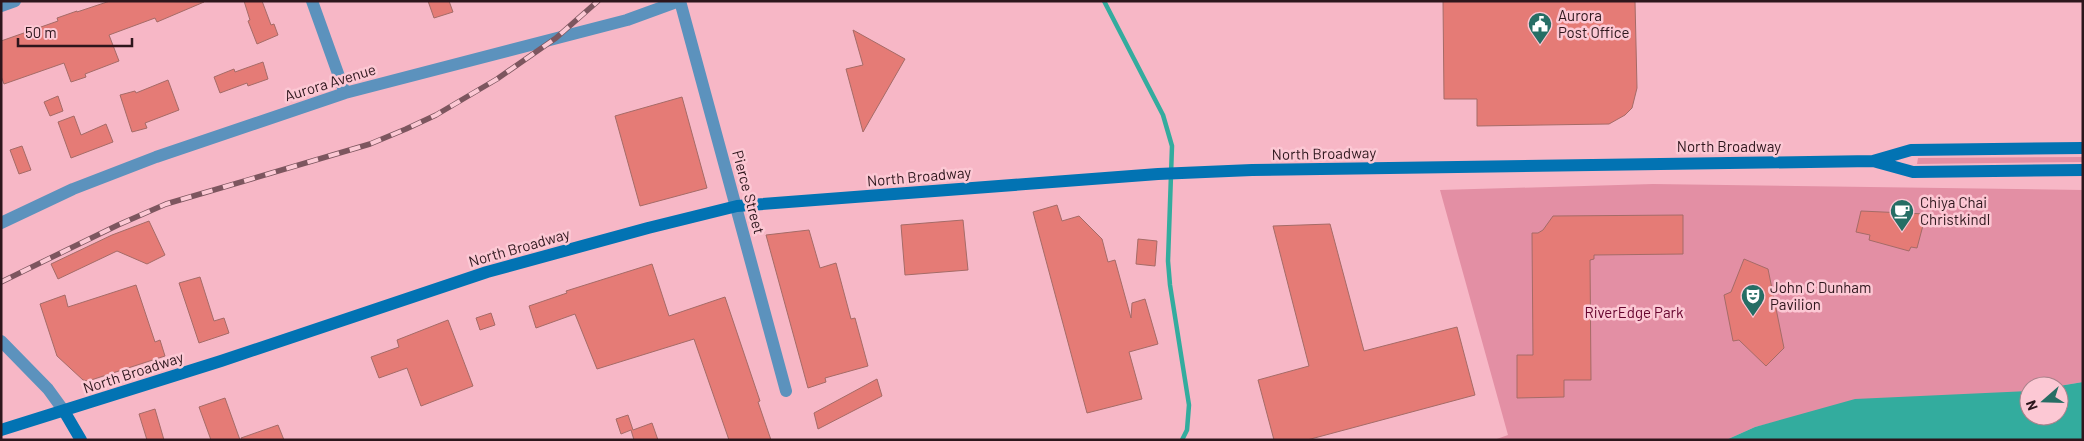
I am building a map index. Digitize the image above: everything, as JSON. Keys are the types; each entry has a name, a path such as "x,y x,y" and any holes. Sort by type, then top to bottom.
{"main road":[{"name":"North Broadway","path":"1,430 340,322 487,272 737,206 1158,174 1403,167 1873,161 1911,150 2083,148"},
{"name":"North Broadway","path":"1873,161 1913,172 2083,170"},
{"path":"64,411 81,440"}],"street":[{"path":"1,6 15,1"},
{"path":"312,1 345,93"},
{"name":"Aurora Avenue","path":"1,223 73,189 156,157 345,93 627,20 679,1"},
{"name":"Pierce Street","path":"679,1 737,206 786,391"},
{"path":"1,341 48,389 64,411"}],"green space":[{"path":"2083,157 2083,162 1917,164 1918,158"},
{"name":"RiverEdge Park","path":"1653,184 2083,190 2083,382 2069,384 2069,376 2019,376 2019,393 1799,416 1755,427 1726,440 1494,440 1508,435 1440,190"}],"shaded area":[{"path":"2083,382 2083,440 1726,440 1755,427 1855,399 2019,391 2019,426 2069,426 2069,384"}],"building":[{"path":"110,1 204,2 157,22 155,18 109,35 119,61 85,74 86,77 71,82 64,63 4,84 1,76 1,41 58,21 57,18"},
{"path":"244,1 262,1 271,25 274,24 278,35 257,44 248,21 250,20"},
{"path":"428,1 449,1 453,12 434,18"},
{"name":"Aurora Post Office","path":"1443,1 1635,1 1637,88 1632,108 1625,115 1609,124 1477,126 1477,99 1444,99"},
{"path":"853,30 905,59 863,132 846,69 863,65"},
{"path":"263,62 268,79 248,86 247,83 220,93 214,77 234,69 235,72"},
{"path":"168,80 179,110 145,123 147,128 132,132 120,95 135,91 136,93"},
{"path":"58,96 63,111 50,116 44,102"},
{"path":"682,97 707,188 640,206 615,116"},
{"path":"74,116 81,135 106,124 113,142 71,158 58,122"},
{"path":"22,146 31,170 19,174 10,150"},
{"path":"1057,205 1062,221 1079,216 1102,239 1108,262 1115,260 1131,318 1132,303 1145,299 1158,344 1129,352 1142,399 1087,413 1033,212"},
{"path":"1861,211 1926,214 1917,248 1911,247 1909,251 1869,240 1870,235 1856,232"},
{"path":"1683,215 1683,254 1594,255 1594,259 1590,260 1591,380 1564,380 1564,397 1517,398 1517,355 1533,355 1532,233 1538,233 1543,230 1553,216"},
{"path":"963,220 968,270 905,275 901,225"},
{"path":"149,221 165,255 147,264 117,251 58,279 51,264 112,235"},
{"path":"1330,224 1364,351 1457,327 1475,395 1307,440 1274,440 1258,380 1309,366 1273,226"},
{"path":"809,230 820,268 836,263 851,319 855,318 868,366 825,378 826,382 808,388 766,235"},
{"path":"1138,239 1157,241 1155,266 1136,264"},
{"name":"John C Dunham Pavilion","path":"1744,259 1768,269 1784,348 1766,366 1739,340 1733,341 1724,295 1731,292"},
{"path":"652,264 669,316 725,297 771,440 729,440 694,339 597,369 575,314 536,328 529,306 567,293 566,291"},
{"path":"200,277 214,321 224,318 229,333 199,343 179,283"},
{"path":"136,285 155,342 160,340 165,356 88,381 83,380 57,356 40,304 65,295 68,307"},
{"path":"491,313 495,325 480,330 476,318"},
{"path":"448,320 473,386 421,406 407,368 379,378 371,357 399,347 397,340"},
{"path":"877,379 882,396 818,429 814,413"},
{"path":"225,398 240,440 211,440 199,407"},
{"path":"155,409 164,440 147,440 139,414"},
{"path":"628,415 633,430 652,423 658,440 634,440 631,430 621,434 616,419"},
{"path":"278,425 284,440 242,440 241,438"}],"waterway":[{"path":"1104,1 1163,115 1172,146 1168,261 1189,405 1187,430 1182,440"}],"railway":[{"path":"1,282 118,225 166,204 370,144 436,115 497,79 556,38 598,1"}],"place":[{"name":"Aurora Post Office","path":"1540,45"},
{"name":"Chiya Chai Christkindl","path":"1902,232"},
{"name":"John C Dunham Pavilion","path":"1753,317"}]}
